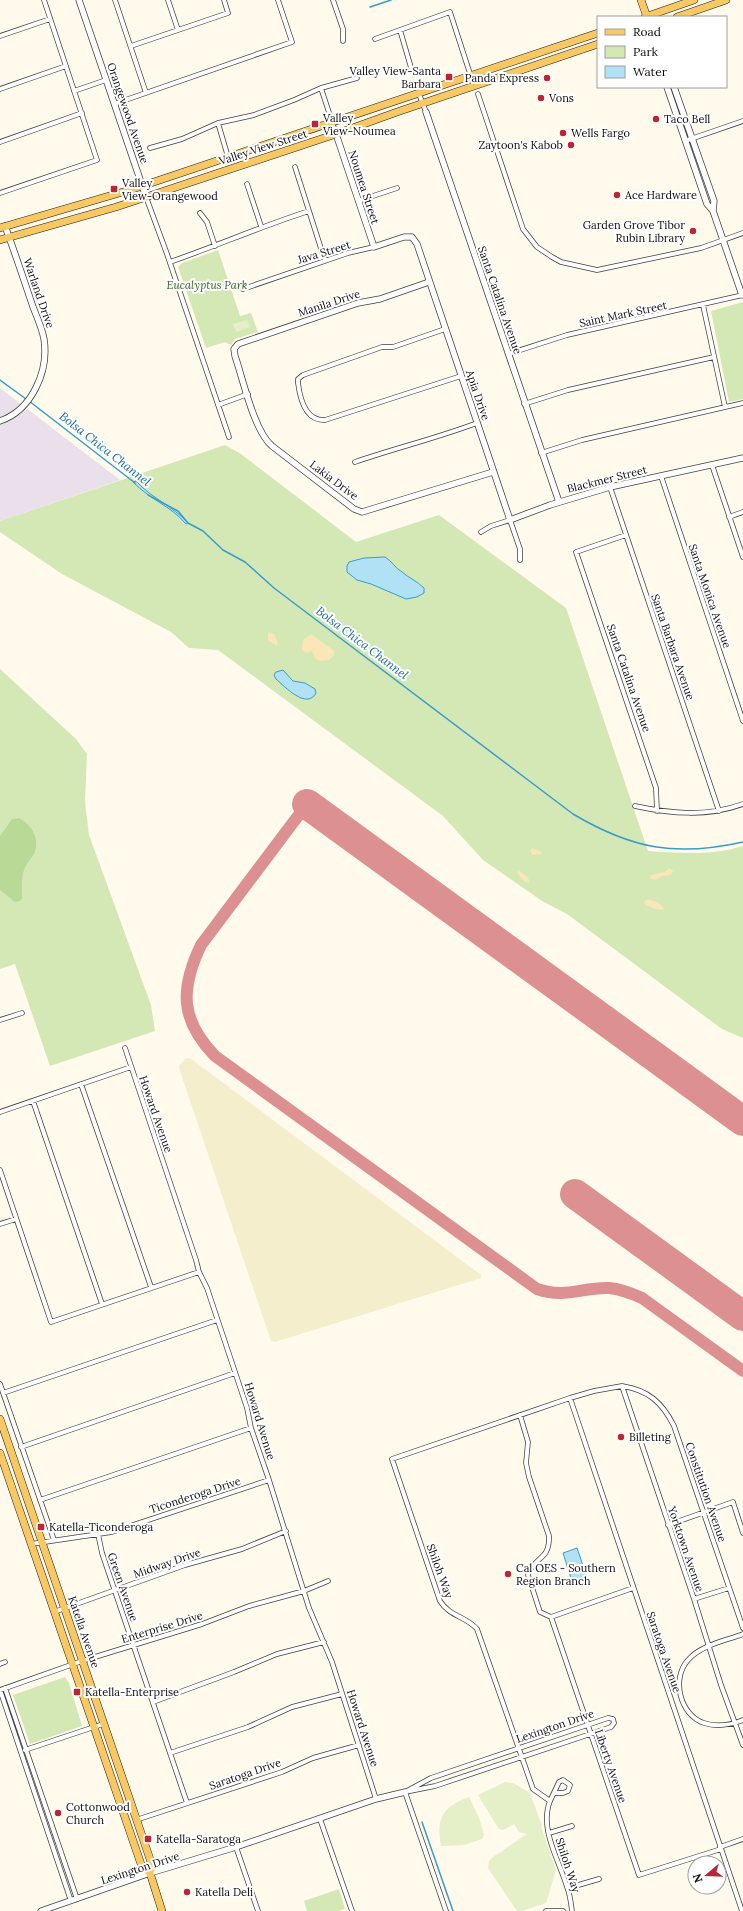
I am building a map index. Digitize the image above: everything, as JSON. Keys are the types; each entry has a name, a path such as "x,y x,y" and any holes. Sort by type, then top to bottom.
{"main road":[{"path":"641,0 646,16"},
{"path":"649,16 694,0"},
{"path":"680,16 726,0"},
{"name":"Valley View Street","path":"2,227 142,186 597,33"},
{"name":"Valley View Street","path":"0,240 116,207 336,134 422,103 597,44"},
{"path":"554,48 554,59"},
{"path":"543,63 554,48"},
{"name":"Katella Avenue","path":"0,1420 152,1865 150,1873 162,1911"},
{"name":"Katella Avenue","path":"0,1453 142,1867 150,1873"}],"street":[{"path":"0,193 97,160 44,0"},
{"name":"Orangewood Avenue","path":"78,0 142,186 170,262 229,437"},
{"path":"116,0 146,93"},
{"path":"168,0 178,30"},
{"path":"131,46 228,13 224,0"},
{"path":"114,104 292,42 278,0"},
{"path":"333,0 343,29 343,41"},
{"path":"375,39 450,12 474,86"},
{"path":"0,35 50,19"},
{"path":"400,30 412,71"},
{"path":"0,89 66,66"},
{"path":"150,148 182,139 218,123 254,115 294,100 320,88 356,78"},
{"path":"74,91 106,80"},
{"name":"Noumea Street","path":"320,88 374,247"},
{"path":"667,88 707,204 712,211 743,295"},
{"path":"674,88 714,201 712,211"},
{"name":"Santa Catalina Avenue","path":"419,94 524,404 559,502"},
{"path":"478,94 523,229 538,247 561,262 597,270 701,248 743,233"},
{"path":"0,142 82,114"},
{"path":"685,141 743,121"},
{"path":"218,123 228,157"},
{"path":"295,168 325,261"},
{"path":"247,184 261,226"},
{"path":"358,201 397,188"},
{"path":"170,262 216,246 261,226 309,211"},
{"path":"200,213 207,222 216,246"},
{"name":"Warland Drive","path":"0,421 14,414 31,397 36,390 44,364 44,339 9,237 2,227"},
{"name":"Java Street","path":"242,289 348,253 374,247 404,237 412,237"},
{"name":"Apia Drive","path":"412,237 417,244 520,549 520,560"},
{"name":"Manila Drive","path":"236,347 241,343 358,303 380,299 429,282"},
{"name":"Saint Mark Street","path":"508,354 567,335 743,295"},
{"path":"703,305 725,407"},
{"path":"445,329 303,375 298,379 298,387 307,412 320,420 330,419 461,376"},
{"name":"Lakia Drive","path":"236,347 235,356 260,430 266,441 354,509 362,512 370,510 426,491 449,486 493,472"},
{"path":"524,404 568,390 714,357"},
{"path":"218,405 248,394"},
{"path":"541,453 582,440 743,403"},
{"path":"355,462 409,444 430,440 477,424"},
{"name":"Blackmer Street","path":"481,532 491,526 559,502 610,488 743,458"},
{"path":"712,465 743,557"},
{"name":"Santa Monica Avenue","path":"661,476 743,721"},
{"name":"Santa Barbara Avenue","path":"610,488 719,811"},
{"path":"730,516 743,512"},
{"name":"Santa Catalina Avenue","path":"626,535 576,552 656,788 658,811"},
{"path":"635,806 658,811 687,814 719,811 743,804"},
{"path":"0,1020 22,1013"},
{"name":"Howard Avenue","path":"125,1048 199,1272 207,1288 247,1408 251,1428 270,1480 309,1608 324,1642 376,1799"},
{"path":"0,1112 131,1067"},
{"path":"81,1084 151,1287"},
{"path":"33,1101 102,1304"},
{"path":"0,1170 51,1322 199,1272"},
{"path":"0,1224 16,1219"},
{"path":"3,1393 217,1320"},
{"path":"21,1447 235,1373"},
{"path":"0,1384 54,1540"},
{"name":"Shiloh Way","path":"572,1911 568,1888 548,1833 546,1810 550,1801 532,1789 477,1629 474,1625 450,1613 440,1601 392,1459 570,1398 594,1391 622,1386"},
{"name":"Constitution Avenue","path":"622,1386 634,1388 657,1401 666,1411 674,1426 743,1628"},
{"name":"Yorktown Avenue","path":"622,1386 694,1599 720,1685 743,1744"},
{"name":"Saratoga Avenue","path":"570,1398 742,1911"},
{"path":"520,1415 528,1442 526,1463 529,1477 549,1536 549,1546 546,1553 530,1569 528,1575 540,1612 551,1617 633,1588"},
{"path":"40,1500 251,1428"},
{"name":"Ticonderoga Drive","path":"31,1544 41,1541 112,1532 270,1480"},
{"path":"668,1525 733,1502 743,1533"},
{"name":"Midway Drive","path":"54,1612 185,1565 242,1549 286,1531"},
{"name":"Green Avenue","path":"98,1534 102,1552 187,1803"},
{"name":"Enterprise Drive","path":"0,1690 72,1664 202,1624 249,1606 304,1591 328,1581"},
{"path":"694,1599 729,1588"},
{"name":"Liberty Avenue","path":"551,1617 639,1875 720,1848"},
{"path":"743,1634 708,1647 693,1656 683,1667 679,1681 681,1697 688,1710 702,1723 723,1725 736,1723 743,1720"},
{"path":"153,1702 234,1672 277,1654 324,1642"},
{"path":"0,1664 6,1662"},
{"path":"5,1688 74,1900"},
{"path":"0,1690 74,1900"},
{"path":"170,1753 248,1727 292,1707 342,1694"},
{"path":"671,1700 681,1697"},
{"name":"Lexington Drive","path":"41,1911 150,1873 236,1847 376,1799 435,1786 611,1727 614,1723 613,1719 608,1718 431,1778 404,1792"},
{"path":"21,1752 103,1724"},
{"name":"Saratoga Drive","path":"136,1820 282,1772 313,1758 359,1745"},
{"path":"404,1792 446,1911"},
{"path":"550,1801 554,1793"},
{"path":"320,1819 352,1911"},
{"path":"548,1833 572,1826"},
{"path":"720,1848 743,1839"},
{"path":"236,1847 258,1911"},
{"path":"568,1888 600,1879"},
{"path":"546,1911 563,1911"}],"shaded area":[{"path":"0,388 120,480 0,521"},
{"path":"186,1058 190,1058 481,1275 481,1278 275,1342 271,1341 180,1071 179,1066"}],"green space":[{"name":"Eucalyptus Park","path":"218,250 240,316 251,313 258,332 235,339 231,345 225,342 206,348 178,267 182,263"},
{"path":"743,302 743,399 729,402 711,311"},
{"path":"247,320 250,327 236,332 233,324"},
{"path":"225,445 241,454 356,542 439,515 566,608 648,851 707,853 743,846 743,1038 722,1029 567,914 542,901 483,860 443,816 218,650 189,648 171,632 62,574 0,532 0,521"},
{"path":"0,669 76,739 87,754 85,802 89,835 151,1005 155,1031 50,1066 15,964 0,969"},
{"path":"19,818 31,828 34,833 36,848 23,873 22,898 20,901 15,902 0,890 0,836 12,819"},
{"path":"65,1677 69,1683 82,1726 30,1744 13,1695"},
{"path":"505,1782 513,1783 530,1793 556,1870 546,1903 522,1911 517,1911 488,1868 489,1861 493,1857 527,1834 519,1832 514,1824 503,1830 499,1829 478,1795"},
{"path":"469,1797 479,1818 484,1835 482,1839 464,1845 441,1846 439,1828 443,1815 453,1805"},
{"path":"339,1889 345,1909 338,1911 307,1911 304,1901"}],"sand":[{"path":"270,632 274,634 278,644 276,646 268,640 268,633"},
{"path":"311,634 334,651 334,655 329,660 319,661 315,658 312,651 307,653 302,650 303,640"},
{"path":"532,848 541,851 542,854 532,855 530,850"},
{"path":"669,868 673,871 671,875 663,876 654,880 650,878 651,875 665,872"},
{"path":"519,871 528,877 529,882 525,882 517,873"},
{"path":"646,900 656,902 664,909 657,909 648,906 644,903"}],"water":[{"path":"136,481 188,523 186,524 174,512 139,488 133,482"},
{"path":"385,557 400,570 419,583 424,588 424,593 417,597 406,599 371,584 357,580 347,572 349,562 364,558"},
{"path":"283,670 293,681 305,683 315,689 316,693 312,698 307,699 296,695 276,679 274,675 276,672"},
{"path":"577,1548 588,1580 573,1585 563,1553"}],"waterway":[{"path":"370,7 391,0"},
{"name":"Bolsa Chica Channel","path":"0,380 26,399"},
{"name":"Bolsa Chica Channel","path":"29,401 135,483"},
{"name":"Bolsa Chica Channel","path":"148,495 178,511 188,523 203,531 223,550 245,562 274,588 573,814 594,826 615,835 655,847 696,849 719,847 743,842"},
{"path":"422,1822 453,1911"}],"taxiway":[{"path":"307,804 201,945 194,961 189,976 187,1004 195,1030 203,1043 215,1056 537,1289 548,1292 566,1293 590,1289 609,1288 634,1294 642,1298 743,1371"}],"runway":[{"path":"307,804 743,1121"},
{"path":"575,1194 743,1316"}],"place":[{"name":"Valley View-Santa Barbara","path":"449,77"},
{"name":"Panda Express","path":"547,78"},
{"name":"Vons","path":"541,98"},
{"name":"Taco Bell","path":"656,119"},
{"name":"Valley View-Noumea","path":"315,124"},
{"name":"Wells Fargo","path":"563,133"},
{"name":"Zaytoon's Kabob","path":"571,145"},
{"name":"Valley View-Orangewood","path":"114,189"},
{"name":"Ace Hardware","path":"617,195"},
{"name":"Garden Grove Tibor Rubin Library","path":"693,231"},
{"name":"Billeting","path":"621,1437"},
{"name":"Katella-Ticonderoga","path":"41,1527"},
{"name":"Cal OES - Southern Region Branch","path":"508,1574"},
{"name":"Katella-Enterprise","path":"77,1692"},
{"name":"Cottonwood Church","path":"58,1813"},
{"name":"Katella-Saratoga","path":"148,1839"},
{"name":"Katella Deli","path":"187,1892"}]}
